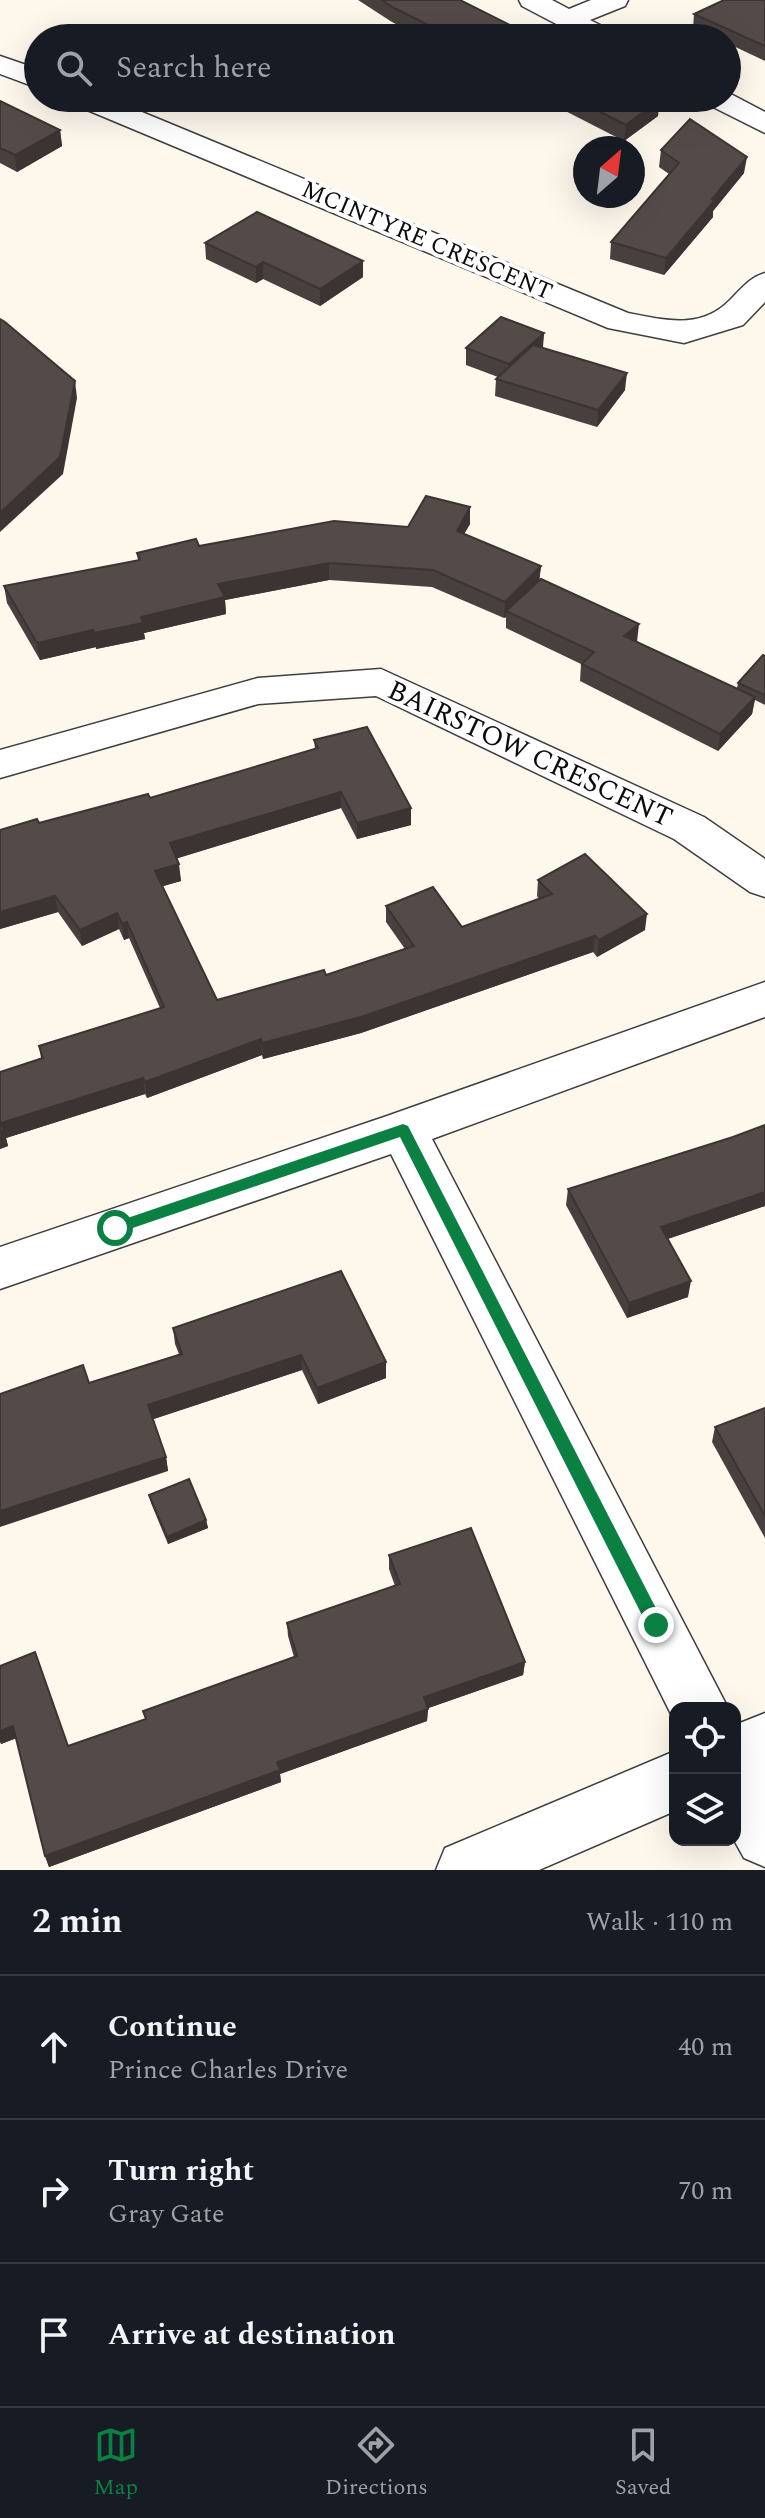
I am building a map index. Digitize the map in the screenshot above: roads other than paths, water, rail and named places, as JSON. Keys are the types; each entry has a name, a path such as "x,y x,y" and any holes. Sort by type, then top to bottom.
{"street":[{"path":"532,0 577,24"},
{"path":"567,19 615,0"},
{"path":"0,64 24,73"},
{"path":"741,111 765,124"},
{"name":"MCINTYRE CRESCENT","path":"117,112 620,321 684,333 731,318 765,283"},
{"name":"BAIRSTOW CRESCENT","path":"0,764 258,691 381,682 689,828 765,881"},
{"path":"0,1268 403,1130 765,999"},
{"path":"403,1130 696,1702"},
{"path":"741,1752 765,1742"},
{"path":"467,1870 669,1784"},
{"path":"741,1791 765,1837"}]}
